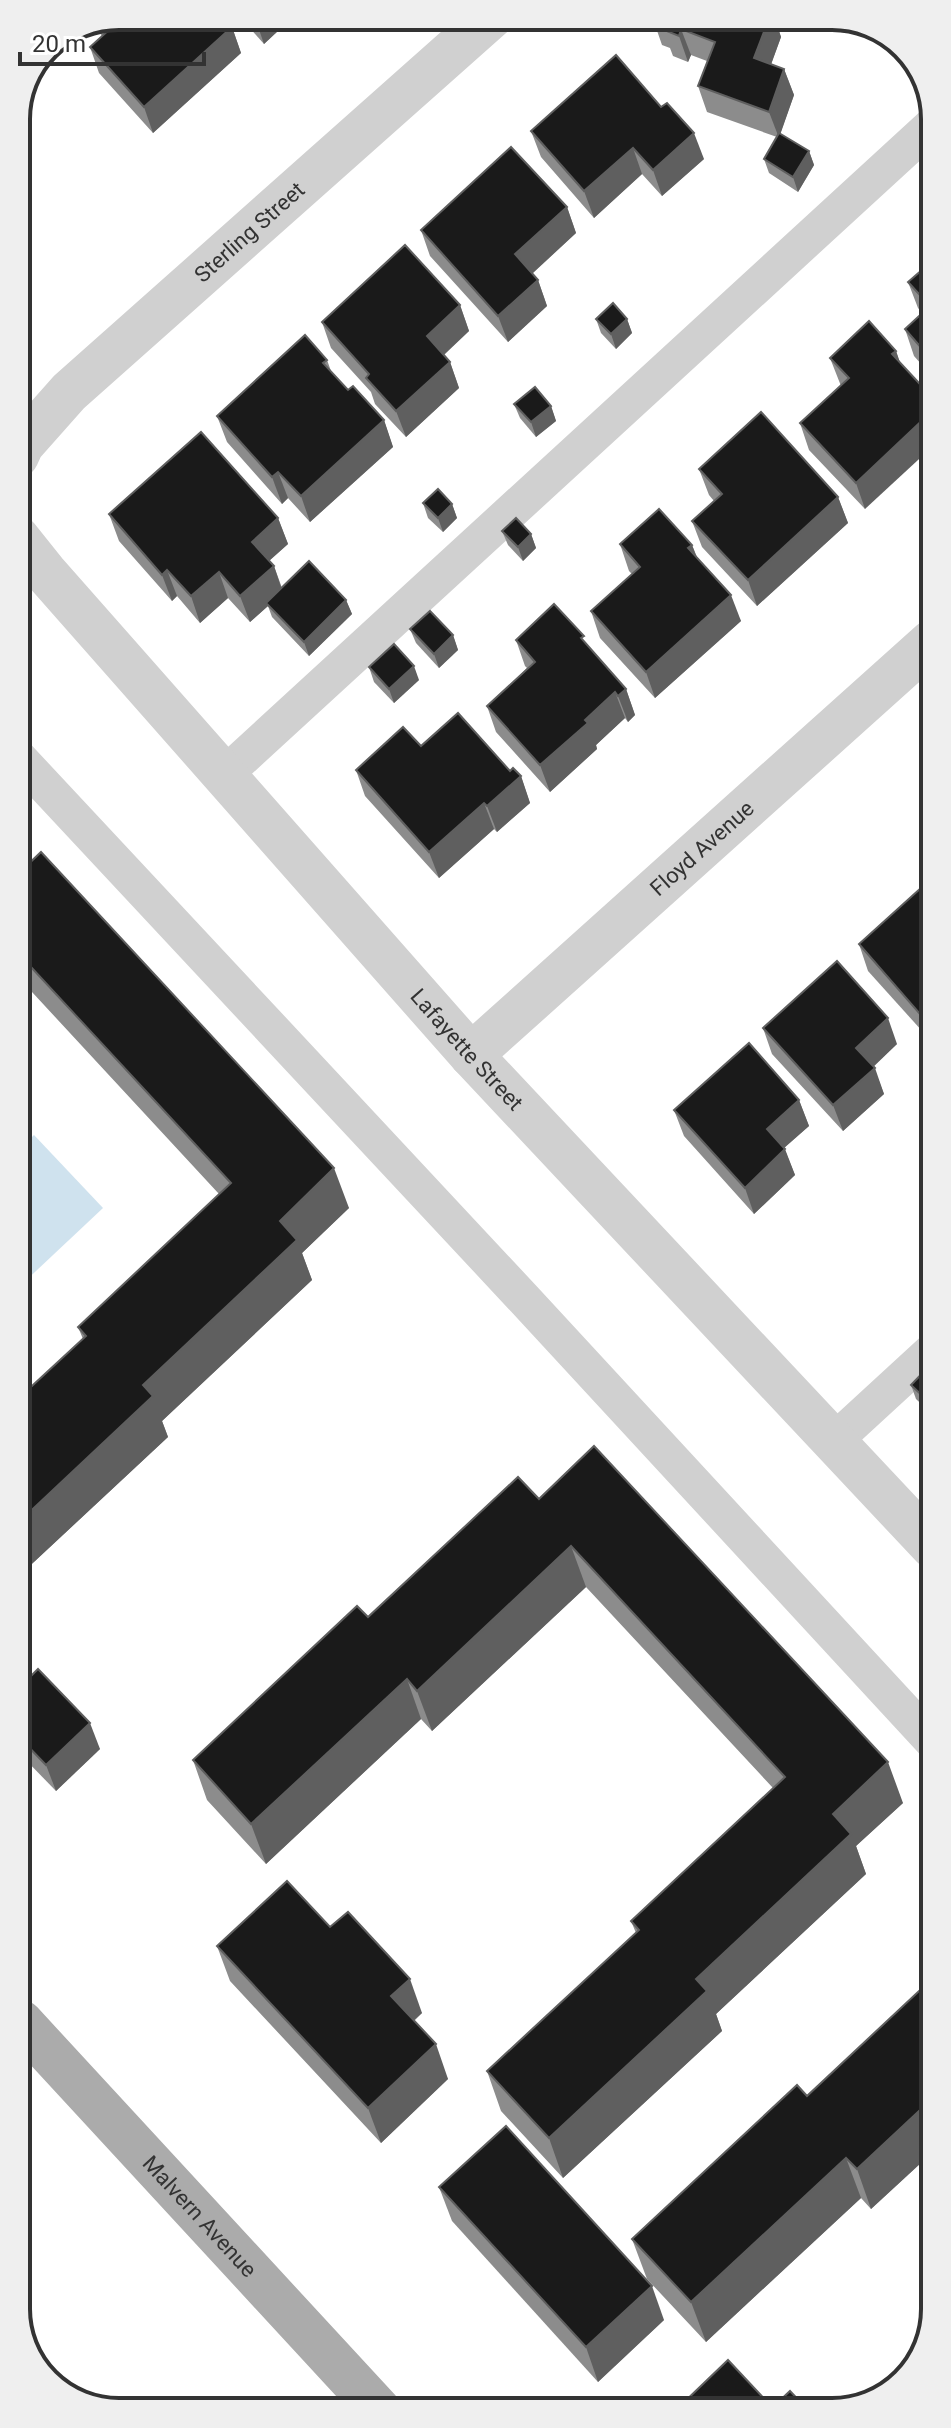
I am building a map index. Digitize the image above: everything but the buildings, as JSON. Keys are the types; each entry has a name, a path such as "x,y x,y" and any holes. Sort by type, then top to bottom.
{"main road":[{"name":"Malvern Avenue","path":"30,2032 368,2398"}],"street":[{"name":"Sterling Street","path":"30,436 69,392 476,30"},
{"name":"Lafayette Street","path":"30,553 471,1055 921,1534"},
{"name":"Floyd Avenue","path":"471,1055 921,651"}],"lane":[{"path":"224,775 921,135"},
{"path":"30,770 921,1729"},
{"path":"834,1441 921,1361"}],"water":[{"path":"34,1135 103,1208 30,1277 30,1139"}]}
